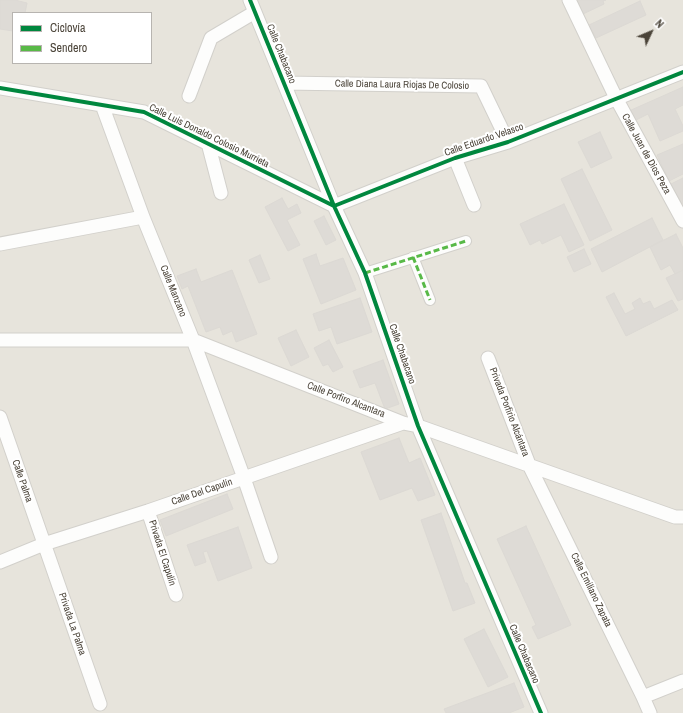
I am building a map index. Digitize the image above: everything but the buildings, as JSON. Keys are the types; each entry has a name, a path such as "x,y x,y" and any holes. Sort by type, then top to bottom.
{"street":[{"name":"Calle Chabacano","path":"250,0 334,206 365,273 418,426 541,713"},
{"name":"Calle Juan de Dios Peza","path":"569,0 616,98 682,216"},
{"path":"189,96 212,38 255,12"},
{"name":"Calle Eduardo Velasco","path":"334,206 454,158 508,142 683,72"},
{"name":"Calle Diana Laura Riojas De Colosio","path":"284,83 481,86 508,142"},
{"name":"Calle Luis Donaldo Colosio Murrieta","path":"0,88 144,112 334,206"},
{"name":"Calle Manzano","path":"102,105 143,217 193,340 244,478"},
{"path":"208,143 221,193"},
{"path":"454,158 474,205"},
{"path":"0,244 143,217"},
{"path":"365,273 466,241"},
{"path":"413,258 430,300"},
{"name":"Calle Porfiro Alcantara","path":"0,340 193,340 403,423 418,426 530,467 675,517 683,517"},
{"name":"Privada Porfirio Alcántara","path":"488,358 530,467"},
{"name":"Calle Palma","path":"0,417 44,544"},
{"name":"Calle Del Capulín","path":"0,562 44,544 148,511 403,423"},
{"name":"Calle Emiliano Zapata","path":"530,467 650,713"},
{"path":"244,478 271,557"},
{"name":"Privada El Capulín","path":"148,511 176,595"},
{"name":"Privada La Palma","path":"44,544 100,704"},
{"path":"643,697 683,681"}],"shaded area":[{"path":"0,0 683,0 683,713 0,713"}],"marked path":[{"path":"365,273 466,241"},
{"path":"413,257 430,300"}],"cycle path":[{"path":"250,0 334,206 365,273 418,426 541,713"},
{"path":"0,88 144,112 334,206 455,158 508,142 683,72"}]}
